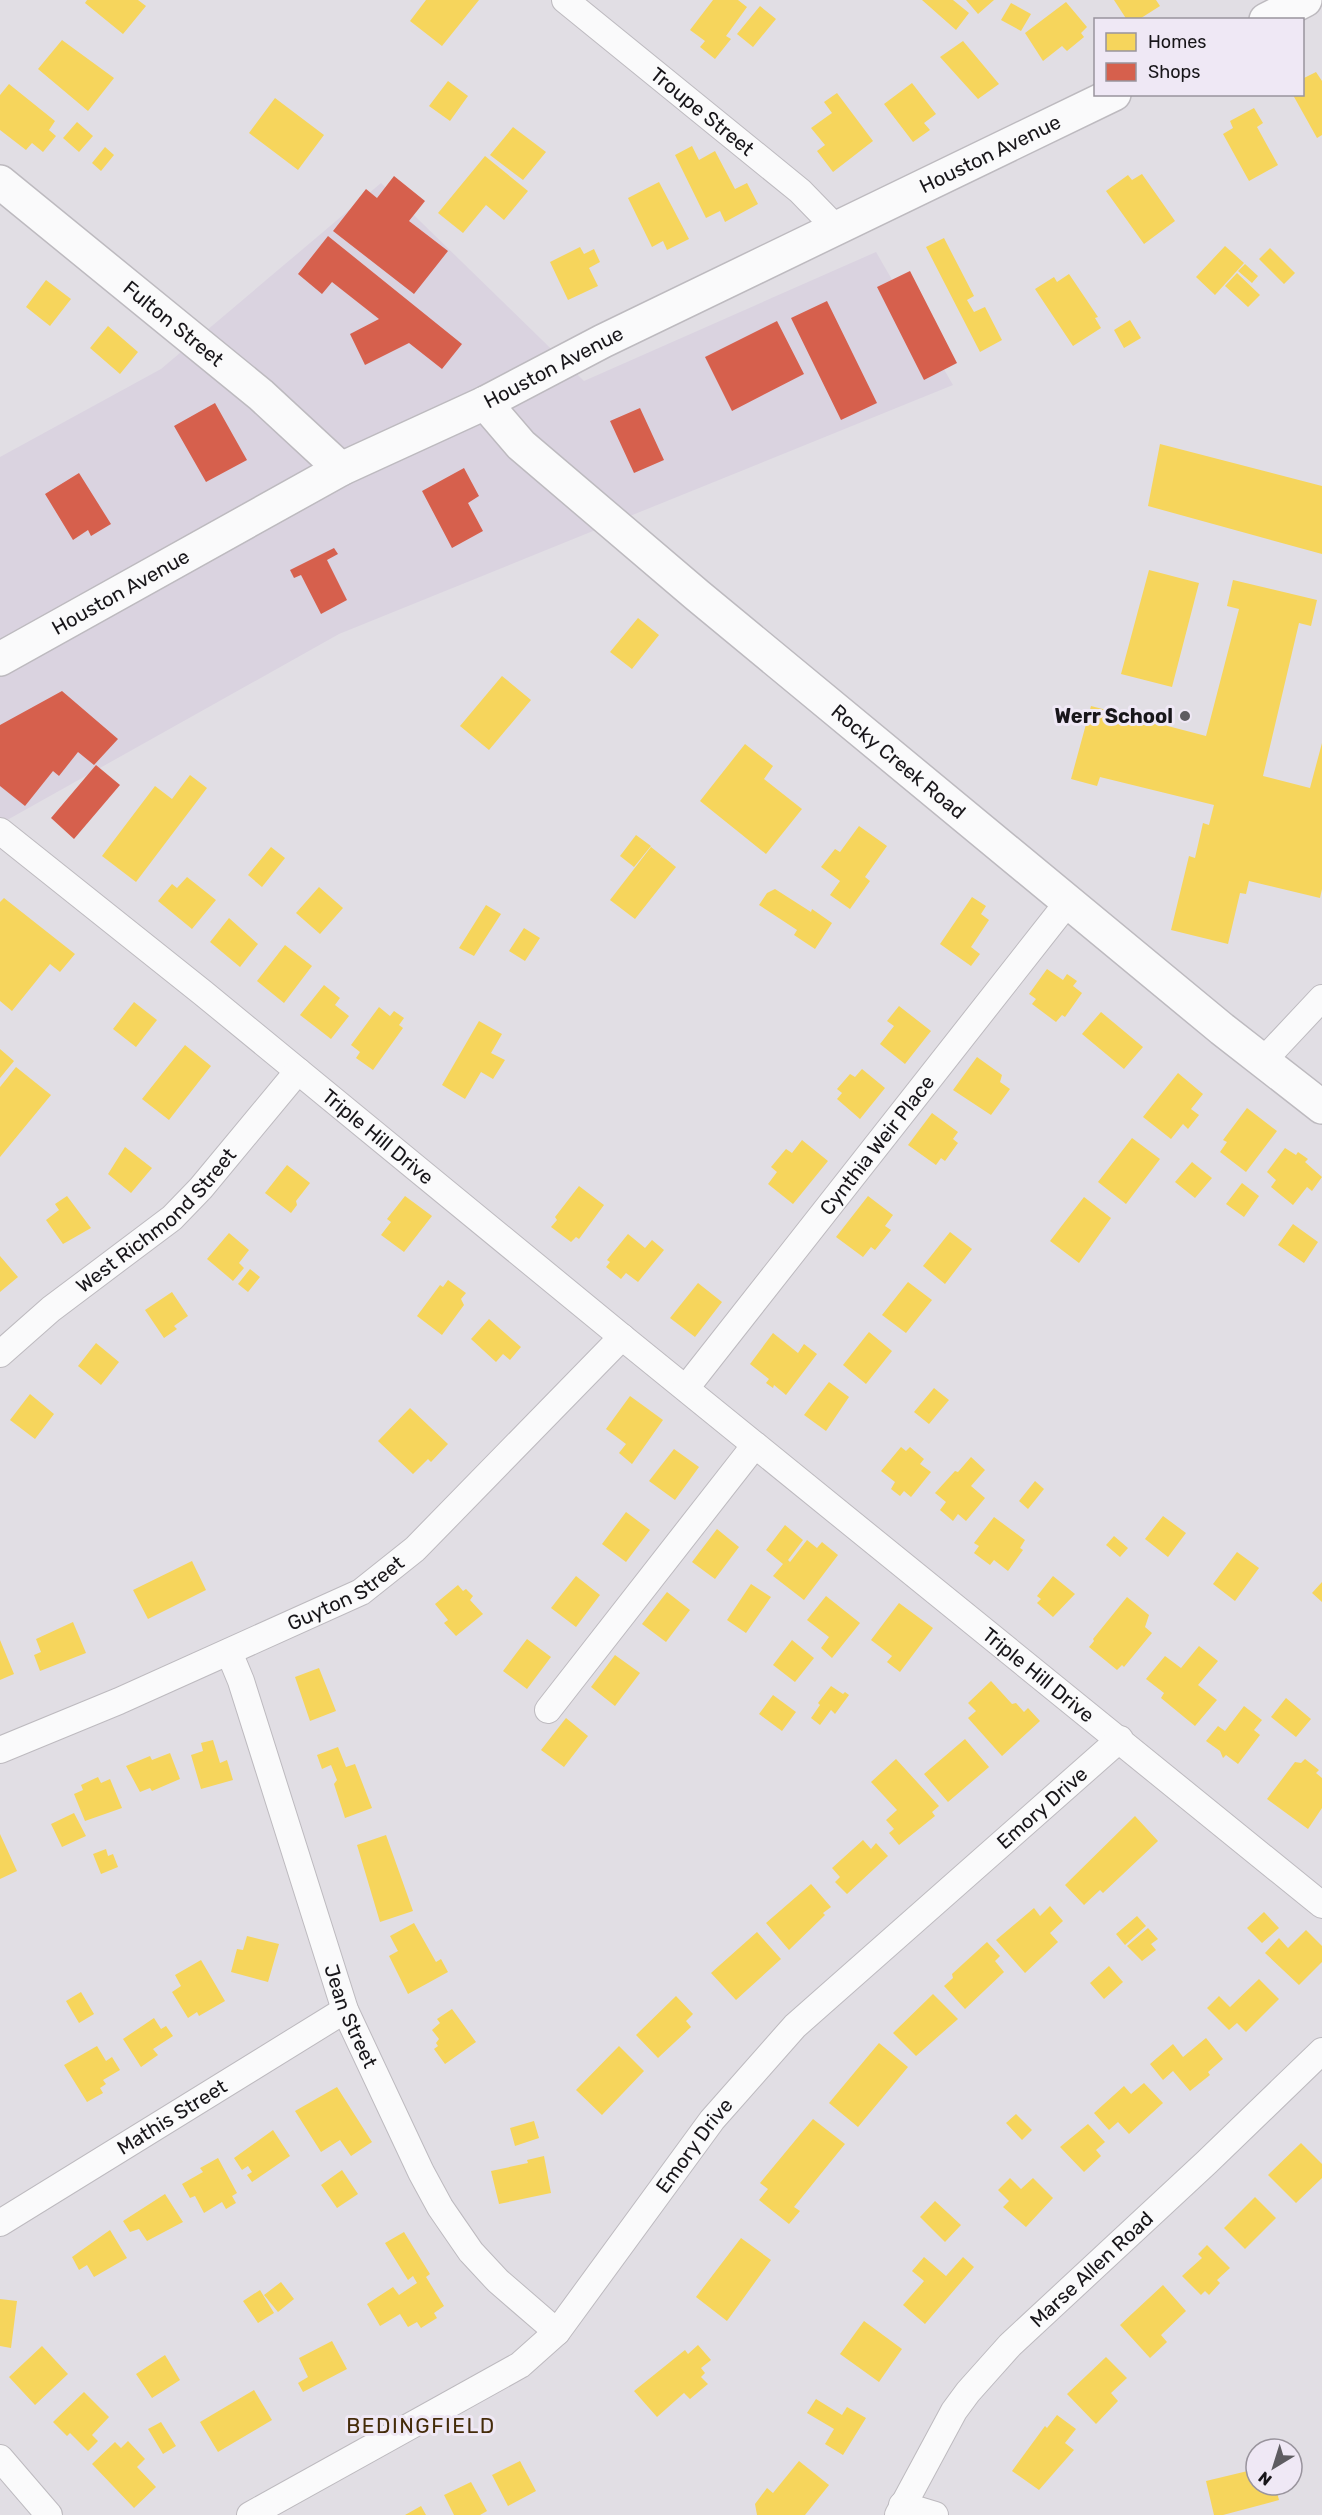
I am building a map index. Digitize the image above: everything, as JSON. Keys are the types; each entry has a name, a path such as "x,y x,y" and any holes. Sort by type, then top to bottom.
{"street":[{"name":"Troupe Street","path":"565,0 800,191 836,228"},
{"path":"1270,18 1305,0"},
{"name":"Houston Avenue","path":"0,659 341,469 485,403 613,336 1110,96"},
{"name":"Fulton Street","path":"0,182 261,395 341,469"},
{"name":"Rocky Creek Road","path":"485,403 520,445 697,596 1262,1062 1322,1107"},
{"name":"Triple Hill Drive","path":"0,831 1322,1905"},
{"name":"Cynthia Weir Place","path":"686,1388 1068,902"},
{"path":"1262,1062 1322,998"},
{"name":"West Richmond Street","path":"0,1354 51,1309 172,1218 201,1188 298,1071"},
{"name":"Guyton Street","path":"0,1750 343,1602 374,1583 415,1549 622,1337"},
{"path":"548,1710 755,1445"},
{"name":"Jean Street","path":"228,1652 241,1681 345,2010 421,2172 440,2207 471,2252 498,2281 557,2332"},
{"name":"Emory Drive","path":"250,2515 520,2364 557,2332 712,2120 795,2026 1120,1739"},
{"name":"Mathis Street","path":"0,2223 345,2010"},
{"name":"Marse Allen Road","path":"900,2510 954,2411 1010,2345 1207,2162 1322,2051"},
{"path":"0,2458 49,2515"},
{"path":"900,2510 935,2515"}],"shaded area":[{"path":"381,183 584,381 876,252 953,385 339,634 0,824 0,457 161,369"}],"building: Homes":[{"path":"87,0 138,0 146,6 123,34 85,3"},
{"path":"426,0 479,0 442,46 410,21"},
{"path":"713,0 738,0 747,7 726,36 731,39 715,59 700,47 705,41 690,30"},
{"path":"922,0 953,0 969,13 956,30"},
{"path":"966,0 994,0 978,14"},
{"path":"1114,0 1156,0 1160,6 1141,18 1126,18"},
{"path":"1066,2 1087,27 1081,33 1084,37 1067,51 1062,46 1043,61 1025,33"},
{"path":"1011,3 1031,14 1021,31 1001,20"},
{"path":"760,6 776,19 753,47 737,34"},
{"path":"62,40 114,78 88,111 38,69"},
{"path":"963,41 999,84 978,99 940,57"},
{"path":"1316,72 1322,81 1322,135 1317,138 1294,96 1304,96 1304,78"},
{"path":"448,81 468,96 450,121 429,106"},
{"path":"912,83 936,114 924,123 930,130 913,142 884,104"},
{"path":"9,84 55,121 49,130 56,136 43,152 32,143 26,150 0,130 0,95"},
{"path":"837,93 873,141 833,172 817,151 825,145 811,128 832,113 824,102"},
{"path":"275,98 324,135 298,170 249,133"},
{"path":"1254,108 1263,123 1257,127 1278,165 1249,181 1223,134 1233,128 1230,121"},
{"path":"77,122 93,136 79,152 63,138"},
{"path":"513,127 546,152 523,180 490,155"},
{"path":"692,146 699,160 715,151 735,189 747,183 758,204 725,222 720,211 706,218 675,155"},
{"path":"105,147 114,155 101,171 92,163"},
{"path":"485,156 528,191 504,220 486,205 463,233 438,213"},
{"path":"1142,174 1175,221 1144,244 1106,191 1128,175 1132,180"},
{"path":"659,182 689,239 667,250 663,241 652,247 628,198"},
{"path":"944,238 974,296 967,300 974,312 985,307 1002,340 980,352 926,247"},
{"path":"1225,246 1244,263 1215,295 1196,277"},
{"path":"580,247 584,254 594,249 600,262 589,268 598,286 568,300 550,262"},
{"path":"1270,248 1295,273 1284,284 1259,259"},
{"path":"1245,264 1258,276 1252,283 1238,271"},
{"path":"1237,273 1260,295 1248,307 1225,286"},
{"path":"1069,274 1098,317 1095,318 1101,328 1073,346 1035,289 1054,277 1057,282"},
{"path":"46,280 71,299 50,326 26,307"},
{"path":"1130,320 1141,338 1124,348 1114,330"},
{"path":"108,326 138,352 120,374 90,348"},
{"path":"1160,444 1322,486 1322,554 1148,506"},
{"path":"1149,570 1199,583 1172,687 1121,674"},
{"path":"1233,580 1317,600 1311,626 1299,623 1263,776 1310,788 1322,743 1322,889 1320,898 1249,881 1246,894 1240,893 1228,944 1171,930 1189,856 1195,858 1203,823 1209,825 1214,805 1100,777 1097,786 1071,779 1091,706 1206,736 1239,609 1227,606"},
{"path":"638,618 659,635 632,669 610,652"},
{"path":"502,676 531,700 489,750 460,726"},
{"path":"745,744 773,766 764,779 802,809 766,854 700,801"},
{"path":"190,775 207,788 136,882 102,856 155,786 172,799"},
{"path":"859,826 887,846 865,877 870,881 850,909 830,895 840,881 821,867 835,849 840,852"},
{"path":"636,835 651,846 634,867 620,856"},
{"path":"271,847 285,858 262,887 248,875"},
{"path":"651,847 676,867 635,919 610,900"},
{"path":"187,877 216,900 192,929 158,901 172,884 177,888"},
{"path":"319,887 343,908 320,934 296,913"},
{"path":"775,889 832,923 815,949 794,935 797,930 759,905 767,893"},
{"path":"972,897 986,906 981,914 989,920 971,947 980,954 971,966 940,944"},
{"path":"4,898 75,954 60,972 50,964 12,1011 0,1001 0,902"},
{"path":"486,905 501,914 474,956 459,948"},
{"path":"229,918 258,944 240,967 210,942"},
{"path":"524,928 540,938 525,961 509,951"},
{"path":"285,945 312,966 284,1003 257,981"},
{"path":"1047,969 1063,980 1067,974 1077,981 1073,986 1082,993 1065,1017 1062,1015 1056,1022 1032,1004 1036,999 1029,994"},
{"path":"324,985 340,998 335,1005 349,1016 331,1039 300,1015"},
{"path":"134,1002 157,1020 136,1047 113,1029"},
{"path":"899,1006 931,1031 905,1064 880,1044 894,1026 887,1021"},
{"path":"379,1007 390,1016 394,1011 404,1018 399,1025 403,1028 373,1070 356,1058 360,1052 351,1045"},
{"path":"1101,1012 1143,1047 1124,1069 1082,1034"},
{"path":"479,1021 502,1034 491,1053 505,1060 493,1079 481,1072 465,1099 442,1085"},
{"path":"185,1045 211,1066 169,1120 142,1099"},
{"path":"0,1049 14,1061 0,1078"},
{"path":"977,1057 1002,1075 1000,1082 1010,1089 991,1115 953,1090"},
{"path":"16,1067 51,1095 0,1157 0,1087"},
{"path":"862,1069 885,1088 860,1119 837,1099 842,1093 837,1089 850,1074 855,1077"},
{"path":"1178,1073 1203,1094 1191,1109 1199,1115 1188,1129 1183,1124 1171,1139 1143,1117"},
{"path":"1247,1108 1277,1131 1246,1172 1220,1152 1227,1142 1223,1140"},
{"path":"932,1113 958,1132 953,1139 958,1143 945,1161 941,1158 936,1165 908,1145"},
{"path":"1132,1138 1160,1159 1126,1204 1098,1182"},
{"path":"802,1140 828,1161 793,1204 768,1184 777,1172 771,1167 786,1149 792,1153"},
{"path":"125,1147 152,1168 131,1193 108,1174"},
{"path":"1285,1148 1296,1155 1298,1152 1308,1159 1305,1162 1322,1177 1312,1191 1307,1187 1293,1205 1271,1187 1276,1180 1267,1172"},
{"path":"1192,1162 1212,1178 1195,1198 1175,1182"},
{"path":"287,1165 310,1183 296,1201 297,1205 291,1213 265,1193"},
{"path":"1242,1183 1259,1196 1244,1217 1226,1204"},
{"path":"579,1186 604,1205 579,1239 576,1237 571,1242 551,1227 557,1220 555,1217"},
{"path":"67,1196 91,1228 63,1244 46,1220 59,1210 55,1204"},
{"path":"405,1196 432,1216 404,1252 381,1235 391,1222 387,1219"},
{"path":"868,1196 893,1215 885,1226 891,1230 875,1250 871,1247 863,1257 836,1237"},
{"path":"1084,1197 1111,1218 1079,1263 1050,1241"},
{"path":"1293,1224 1318,1242 1304,1263 1278,1245"},
{"path":"950,1232 972,1249 945,1284 923,1266"},
{"path":"229,1233 249,1250 239,1263 244,1268 233,1281 207,1259"},
{"path":"628,1234 645,1248 652,1240 664,1250 638,1282 626,1273 621,1279 606,1267 610,1262 607,1260"},
{"path":"0,1256 18,1277 0,1292"},
{"path":"250,1269 260,1277 248,1292 238,1284"},
{"path":"448,1280 466,1293 461,1299 464,1305 442,1335 417,1316 440,1285 443,1287"},
{"path":"908,1282 932,1300 906,1333 882,1315"},
{"path":"698,1283 722,1302 695,1337 670,1318"},
{"path":"172,1292 188,1316 174,1326 177,1329 164,1338 145,1310"},
{"path":"489,1319 521,1347 510,1360 503,1354 496,1362 471,1339"},
{"path":"869,1332 892,1351 866,1384 843,1365"},
{"path":"773,1333 798,1353 804,1344 817,1354 786,1395 774,1385 773,1388 766,1383 769,1379 750,1364"},
{"path":"96,1343 119,1362 101,1385 78,1366"},
{"path":"829,1382 849,1397 826,1431 804,1415"},
{"path":"934,1388 949,1400 929,1424 914,1412"},
{"path":"30,1394 54,1414 35,1439 10,1420"},
{"path":"630,1396 663,1420 632,1464 619,1453 626,1444 606,1429"},
{"path":"410,1408 448,1444 431,1462 428,1459 413,1474 378,1441"},
{"path":"901,1447 906,1451 910,1447 924,1459 920,1464 931,1472 911,1497 904,1491 900,1496 891,1489 895,1482 881,1471"},
{"path":"674,1449 699,1467 675,1500 649,1481"},
{"path":"971,1457 985,1470 971,1486 985,1498 966,1521 958,1514 953,1521 940,1510 946,1502 935,1493"},
{"path":"1035,1481 1044,1489 1028,1509 1019,1501"},
{"path":"626,1512 650,1530 626,1562 602,1544"},
{"path":"1163,1516 1186,1533 1168,1557 1145,1539"},
{"path":"994,1517 1025,1540 1020,1548 1023,1550 1008,1571 994,1560 990,1565 974,1553 979,1546 974,1543"},
{"path":"785,1525 803,1540 788,1560 790,1562 807,1540 817,1548 822,1542 838,1555 804,1600 773,1576 783,1564 766,1550"},
{"path":"717,1529 739,1547 715,1579 692,1562"},
{"path":"1114,1536 1128,1548 1120,1557 1106,1545"},
{"path":"1237,1552 1259,1568 1235,1601 1213,1584"},
{"path":"192,1561 206,1590 148,1619 133,1590"},
{"path":"576,1576 600,1595 576,1627 551,1608"},
{"path":"1053,1576 1075,1594 1053,1617 1037,1603 1041,1599 1037,1596"},
{"path":"1322,1582 1322,1602 1312,1593"},
{"path":"751,1584 771,1597 746,1633 727,1620"},
{"path":"458,1585 463,1591 466,1589 473,1596 470,1600 483,1614 456,1636 444,1623 448,1620 435,1604"},
{"path":"667,1592 690,1610 666,1642 642,1624"},
{"path":"826,1596 860,1623 832,1658 821,1648 829,1637 807,1620"},
{"path":"1127,1597 1149,1615 1145,1627 1152,1633 1124,1667 1122,1665 1117,1670 1089,1647"},
{"path":"899,1603 933,1628 900,1672 887,1662 892,1656 871,1640"},
{"path":"73,1622 86,1653 40,1671 34,1655 41,1652 36,1639"},
{"path":"527,1639 551,1657 527,1689 503,1671"},
{"path":"0,1640 14,1674 0,1680"},
{"path":"792,1640 814,1658 795,1682 773,1665"},
{"path":"1199,1646 1218,1661 1198,1685 1217,1700 1195,1726 1161,1698 1164,1693 1146,1679 1165,1656 1181,1668"},
{"path":"615,1655 640,1673 615,1706 591,1687"},
{"path":"319,1668 336,1711 310,1721 295,1677"},
{"path":"991,1681 1012,1704 1016,1703 1024,1712 1028,1708 1040,1721 1002,1756 968,1718 976,1711 968,1703"},
{"path":"831,1686 849,1695 835,1714 831,1710 820,1725 811,1718 820,1705 818,1703"},
{"path":"773,1695 796,1712 782,1731 759,1714"},
{"path":"1286,1698 1311,1719 1296,1737 1271,1717"},
{"path":"1244,1706 1262,1720 1254,1730 1260,1735 1238,1764 1226,1755 1223,1758 1220,1751 1206,1741 1218,1726 1225,1731"},
{"path":"566,1718 588,1736 564,1767 541,1750"},
{"path":"965,1739 989,1767 948,1802 924,1774"},
{"path":"213,1740 220,1763 227,1760 233,1780 201,1789 191,1755 203,1751 201,1743"},
{"path":"338,1747 346,1767 355,1764 372,1808 345,1818 334,1784 337,1780 331,1765 322,1769 317,1755"},
{"path":"170,1753 180,1779 152,1791 150,1788 140,1792 126,1766 150,1756 152,1760"},
{"path":"896,1759 939,1806 932,1812 935,1816 899,1845 889,1833 894,1829 886,1820 897,1810 871,1782"},
{"path":"1305,1759 1319,1770 1316,1773 1322,1778 1322,1808 1308,1829 1267,1799 1295,1762 1301,1763"},
{"path":"98,1777 101,1783 110,1779 122,1808 85,1821 74,1794 83,1790 81,1785"},
{"path":"74,1813 86,1836 62,1847 51,1824"},
{"path":"1135,1816 1158,1841 1103,1893 1100,1890 1084,1905 1065,1885"},
{"path":"0,1834 17,1871 0,1879"},
{"path":"386,1835 413,1911 380,1922 357,1845"},
{"path":"863,1840 871,1849 876,1843 888,1856 847,1894 835,1882 840,1877 832,1868"},
{"path":"106,1849 108,1856 113,1854 118,1867 101,1874 93,1854"},
{"path":"811,1884 831,1907 789,1950 766,1923"},
{"path":"1050,1906 1063,1921 1050,1933 1058,1942 1025,1973 996,1940 1034,1908 1040,1916"},
{"path":"1264,1912 1279,1928 1262,1943 1247,1928"},
{"path":"1137,1916 1146,1926 1125,1945 1116,1934"},
{"path":"414,1923 436,1962 441,1959 448,1972 408,1994 389,1956 398,1951 390,1936"},
{"path":"1148,1928 1158,1939 1151,1944 1156,1950 1142,1961 1127,1946"},
{"path":"1306,1930 1322,1946 1322,1962 1299,1985 1265,1953 1279,1938 1288,1948"},
{"path":"757,1932 781,1959 736,2000 711,1973"},
{"path":"247,1936 279,1944 268,1982 231,1972 237,1949 243,1950"},
{"path":"987,1942 1000,1956 995,1961 1004,1972 965,2009 944,1986 953,1978 952,1974"},
{"path":"201,1960 225,2001 199,2016 197,2012 188,2018 172,1992 181,1986 175,1975"},
{"path":"1109,1966 1123,1982 1104,1999 1090,1983"},
{"path":"1259,1979 1279,1999 1246,2032 1237,2023 1229,2030 1207,2008 1219,1996 1230,2007"},
{"path":"81,1992 94,2014 79,2023 66,2001"},
{"path":"933,1994 958,2019 916,2056 893,2033"},
{"path":"676,1996 693,2014 686,2021 691,2027 658,2058 636,2035"},
{"path":"452,2009 476,2042 445,2064 434,2049 438,2046 436,2043 439,2039 432,2030 440,2023 437,2019"},
{"path":"154,2018 161,2029 166,2026 173,2036 153,2049 158,2055 141,2067 123,2039"},
{"path":"1206,2038 1223,2059 1208,2072 1210,2075 1190,2091 1173,2071 1163,2080 1150,2064 1173,2044 1183,2057"},
{"path":"879,2043 908,2067 858,2127 829,2103"},
{"path":"97,2046 106,2061 112,2057 120,2070 103,2080 106,2084 100,2088 103,2093 87,2102 64,2065"},
{"path":"619,2046 644,2071 602,2115 576,2090"},
{"path":"1144,2083 1163,2103 1129,2134 1118,2122 1109,2130 1094,2113 1124,2086 1131,2094"},
{"path":"337,2087 372,2142 351,2156 340,2140 321,2152 295,2111"},
{"path":"1016,2114 1032,2130 1022,2140 1006,2123"},
{"path":"813,2119 845,2144 794,2207 800,2211 789,2224 759,2200 768,2189 760,2183"},
{"path":"534,2121 539,2138 515,2146 510,2128"},
{"path":"1088,2124 1105,2142 1096,2150 1101,2156 1084,2172 1060,2147"},
{"path":"273,2130 290,2156 252,2182 247,2175 252,2172 248,2166 242,2170 234,2158"},
{"path":"1301,2143 1322,2164 1322,2178 1296,2203 1268,2175"},
{"path":"544,2156 551,2193 499,2204 491,2171 528,2163 527,2160"},
{"path":"218,2158 237,2193 232,2196 236,2203 226,2209 222,2202 204,2213 195,2196 190,2198 182,2184 203,2172 200,2168"},
{"path":"342,2170 358,2194 337,2208 321,2185"},
{"path":"1010,2178 1021,2189 1033,2178 1053,2198 1026,2227 1003,2207 1009,2201 998,2190"},
{"path":"165,2194 183,2222 147,2241 139,2229 130,2232 123,2221"},
{"path":"1255,2197 1276,2218 1245,2249 1224,2228"},
{"path":"935,2201 961,2225 945,2242 920,2217"},
{"path":"110,2230 127,2258 94,2277 87,2265 79,2270 72,2257"},
{"path":"404,2232 430,2274 426,2277 444,2306 434,2313 437,2318 421,2328 417,2322 408,2327 400,2314 380,2326 367,2304 393,2287 399,2295 417,2283 413,2276 408,2280 385,2243"},
{"path":"741,2238 771,2260 727,2321 696,2297"},
{"path":"1207,2245 1230,2268 1217,2280 1220,2283 1209,2295 1205,2291 1201,2295 1182,2276 1202,2258 1198,2254"},
{"path":"924,2257 946,2276 963,2257 974,2267 925,2324 903,2305 924,2281 912,2271"},
{"path":"281,2282 294,2299 278,2312 264,2295"},
{"path":"1163,2285 1186,2311 1161,2335 1167,2342 1150,2358 1120,2325"},
{"path":"260,2290 274,2313 258,2323 243,2301"},
{"path":"0,2299 17,2301 11,2348 0,2346"},
{"path":"864,2321 902,2349 879,2382 840,2354"},
{"path":"332,2341 347,2369 303,2392 298,2383 308,2377 299,2358"},
{"path":"698,2345 711,2360 701,2368 705,2373 701,2377 708,2384 690,2399 684,2393 657,2417 634,2391 685,2350 688,2354"},
{"path":"42,2346 68,2374 35,2405 9,2377"},
{"path":"165,2355 180,2380 152,2398 136,2374"},
{"path":"1106,2357 1127,2378 1111,2393 1118,2401 1096,2424 1067,2394"},
{"path":"254,2390 272,2420 218,2452 200,2422"},
{"path":"84,2392 109,2417 92,2435 98,2441 88,2451 70,2433 67,2436 53,2422"},
{"path":"816,2399 842,2415 847,2407 866,2418 843,2455 825,2444 834,2429 807,2413"},
{"path":"1057,2415 1076,2429 1065,2443 1074,2450 1039,2490 1012,2471 1045,2426 1047,2428"},
{"path":"161,2422 176,2446 163,2454 148,2429"},
{"path":"128,2441 145,2459 137,2467 156,2487 134,2508 92,2464 115,2442 121,2448"},
{"path":"520,2461 536,2491 508,2506 492,2475"},
{"path":"799,2461 829,2485 805,2515 757,2515 755,2504 767,2488 773,2493"},
{"path":"1244,2472 1244,2497 1278,2497 1279,2500 1223,2515 1214,2515 1206,2481"},
{"path":"471,2482 487,2511 480,2515 454,2515 444,2495"},
{"path":"421,2506 426,2515 405,2515"}],"building: Shops":[{"path":"394,176 425,201 409,221 448,251 414,294 333,231 366,189 377,198"},
{"path":"328,236 462,344 442,369 409,343 365,365 350,334 379,319 332,282 322,294 298,274"},
{"path":"910,271 957,363 924,380 877,287"},
{"path":"827,301 877,403 841,420 791,318"},
{"path":"777,321 804,374 732,411 705,357"},
{"path":"215,403 247,460 206,482 174,426"},
{"path":"640,408 664,460 634,473 610,421"},
{"path":"464,468 479,496 468,503 483,531 452,548 422,491"},
{"path":"79,473 111,524 91,536 88,530 73,540 45,494"},
{"path":"334,548 338,554 327,560 347,600 321,614 301,575 294,578 290,570"},
{"path":"62,691 118,739 94,765 78,752 59,776 53,771 25,806 0,786 0,725"},
{"path":"96,765 120,785 74,839 51,818"}],"place":[{"name":"Werr School","path":"1185,716"}],"district":[{"name":"BEDINGFIELD","path":"421,2426"}]}
